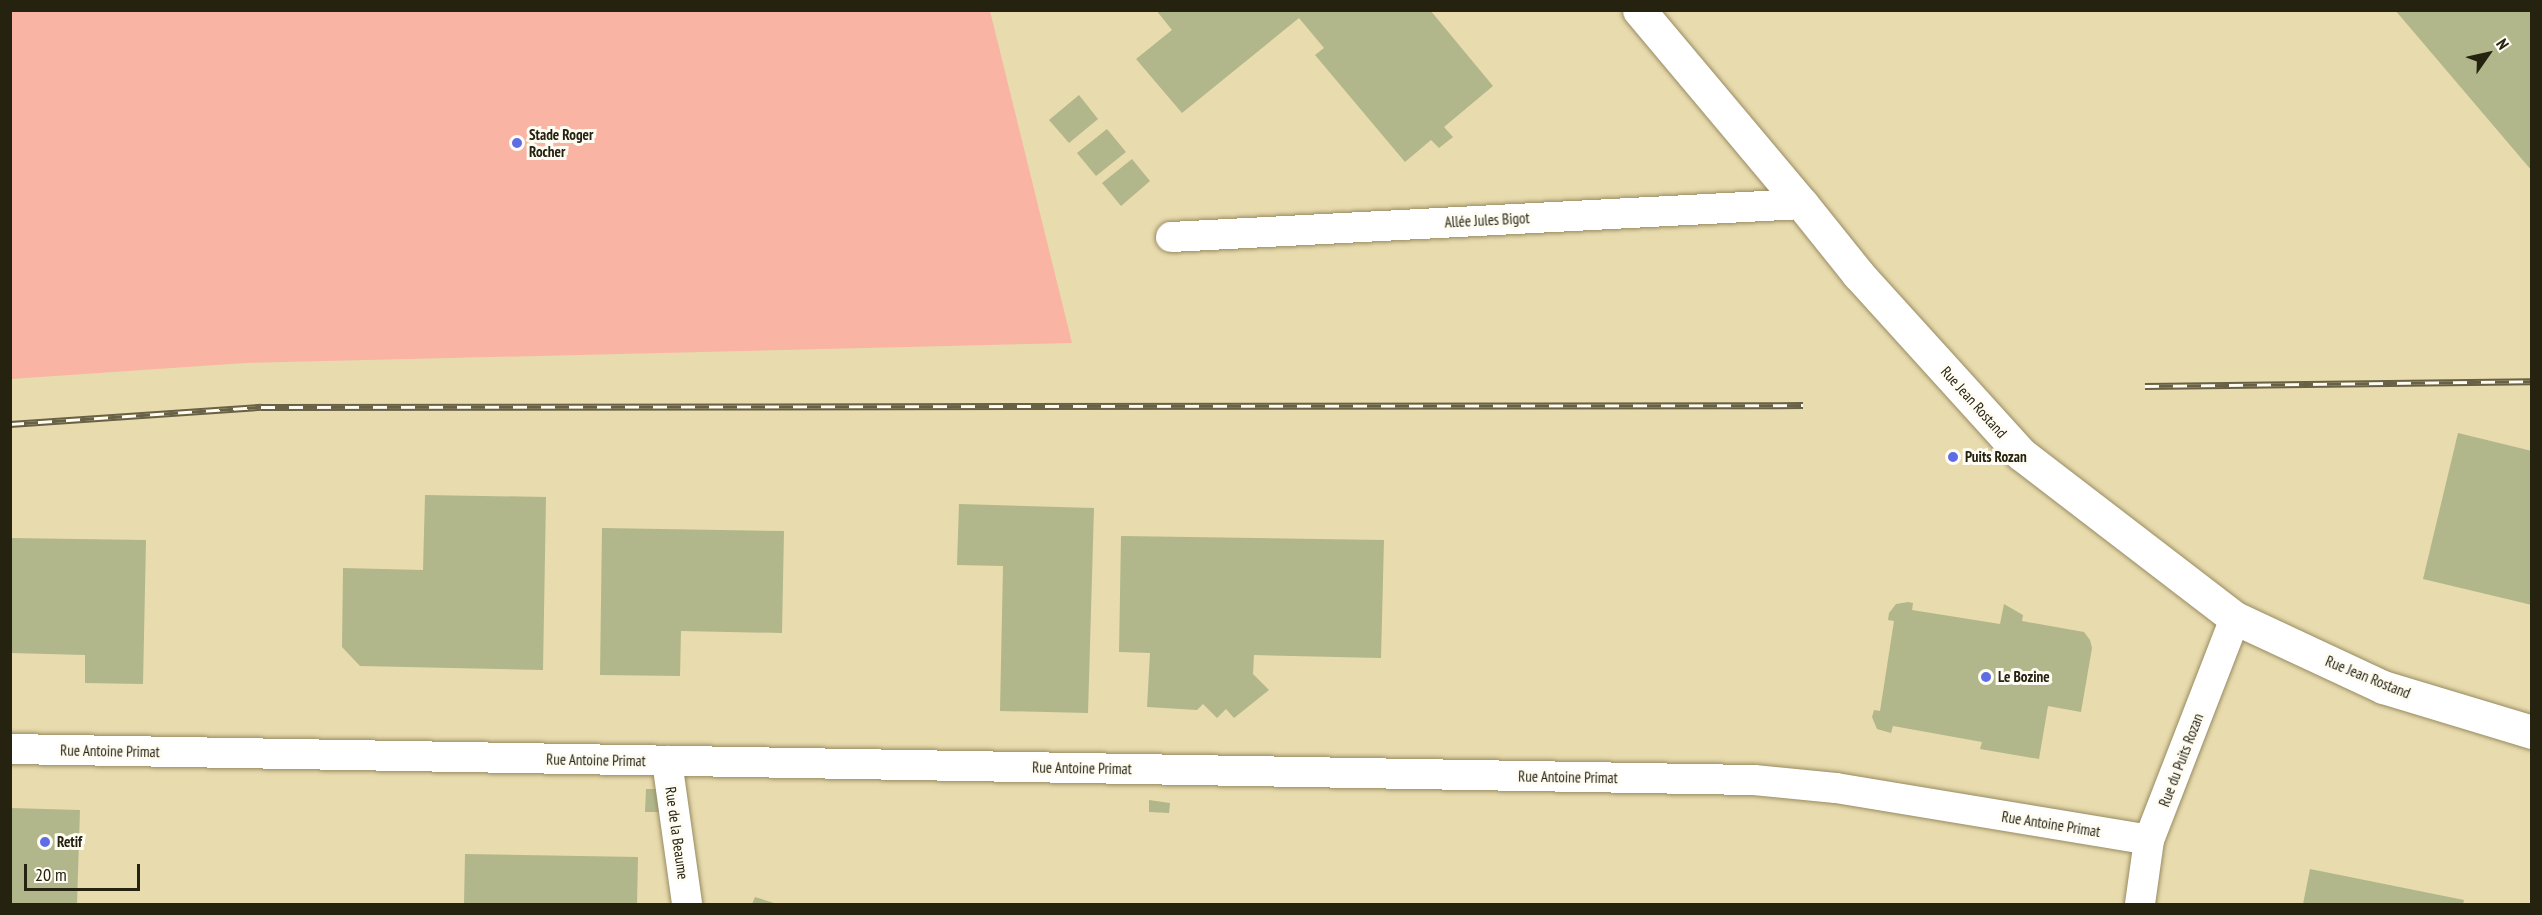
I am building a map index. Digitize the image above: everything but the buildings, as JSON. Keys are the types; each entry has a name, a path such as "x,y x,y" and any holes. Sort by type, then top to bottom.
{"main road":[{"name":"Rue Jean Rostand","path":"1639,10 1858,274 2021,454 2235,618 2383,687 2532,732"}],"street":[{"name":"Allée Jules Bigot","path":"1171,237 1802,204"},
{"name":"Rue du Puits Rozan","path":"2140,904 2149,840 2235,618"},
{"name":"Rue Antoine Primat","path":"10,749 1754,780 1836,788 2149,840"},
{"name":"Rue de la Beaume","path":"667,761 687,904"}],"shaded area":[{"name":"Stade Roger Rocher","path":"11,10 990,11 1072,343 245,363 11,379"}],"railway":[{"path":"2145,386 2532,381"},
{"path":"10,424 261,407 1803,405"}],"place":[{"name":"Stade Roger Rocher","path":"517,143"},
{"name":"Puits Rozan","path":"1953,457"},
{"name":"Le Bozine","path":"1986,677"},
{"name":"Retif","path":"45,842"}]}
